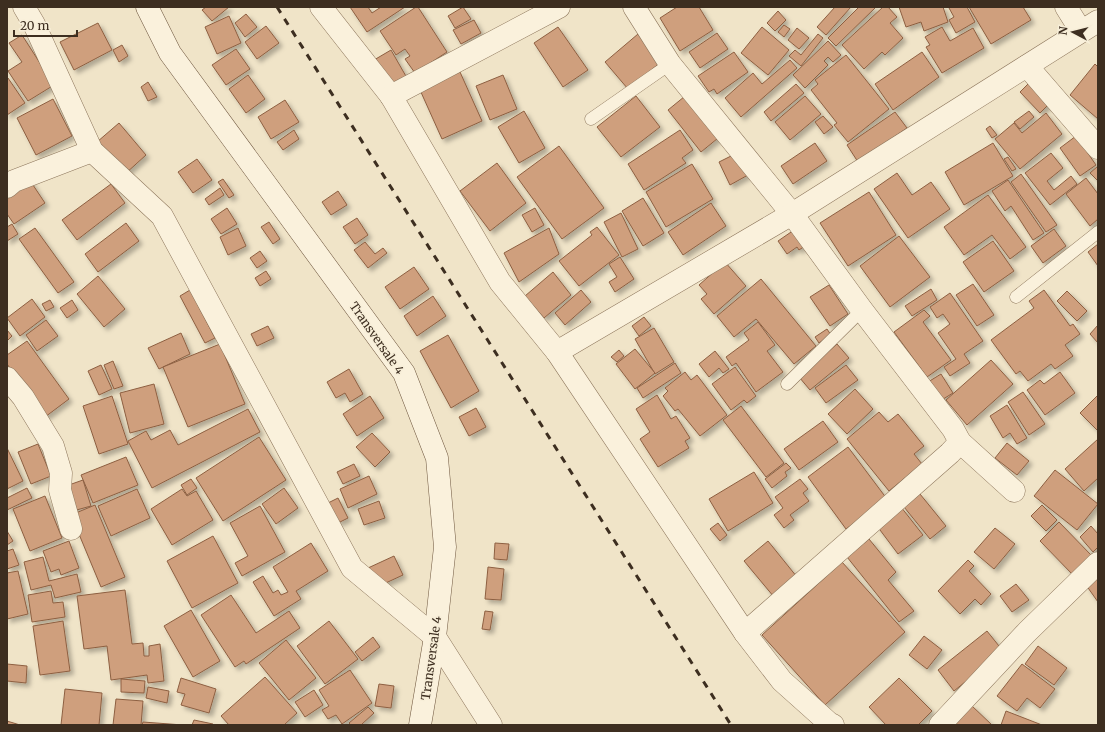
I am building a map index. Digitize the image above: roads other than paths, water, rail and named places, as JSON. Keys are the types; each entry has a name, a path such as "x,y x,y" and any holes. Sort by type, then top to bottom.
{"street":[{"path":"24,7 34,24 92,151 162,216 352,568 435,637 491,725"},
{"name":"Transversale 4","path":"147,7 170,53 404,373 437,458 445,547 435,637 420,725"},
{"path":"321,7 391,96 500,282 556,352 745,633 782,681 833,725"},
{"path":"391,96 534,13 559,7"},
{"path":"634,7 670,64 792,214 862,310 953,429 960,442 1014,491"},
{"path":"556,352 792,214 1090,26 1066,7"},
{"path":"1027,66 1098,148"},
{"path":"7,187 14,181 92,151"},
{"path":"7,378 23,397 53,446 62,473 60,490 71,529"},
{"path":"745,633 950,453 960,442"},
{"path":"940,725 1027,632 1098,563"}],"lane":[{"path":"591,120 670,64"},
{"path":"1016,297 1098,232"},
{"path":"787,384 862,310"}],"railway":[{"path":"277,7 731,725"}]}
